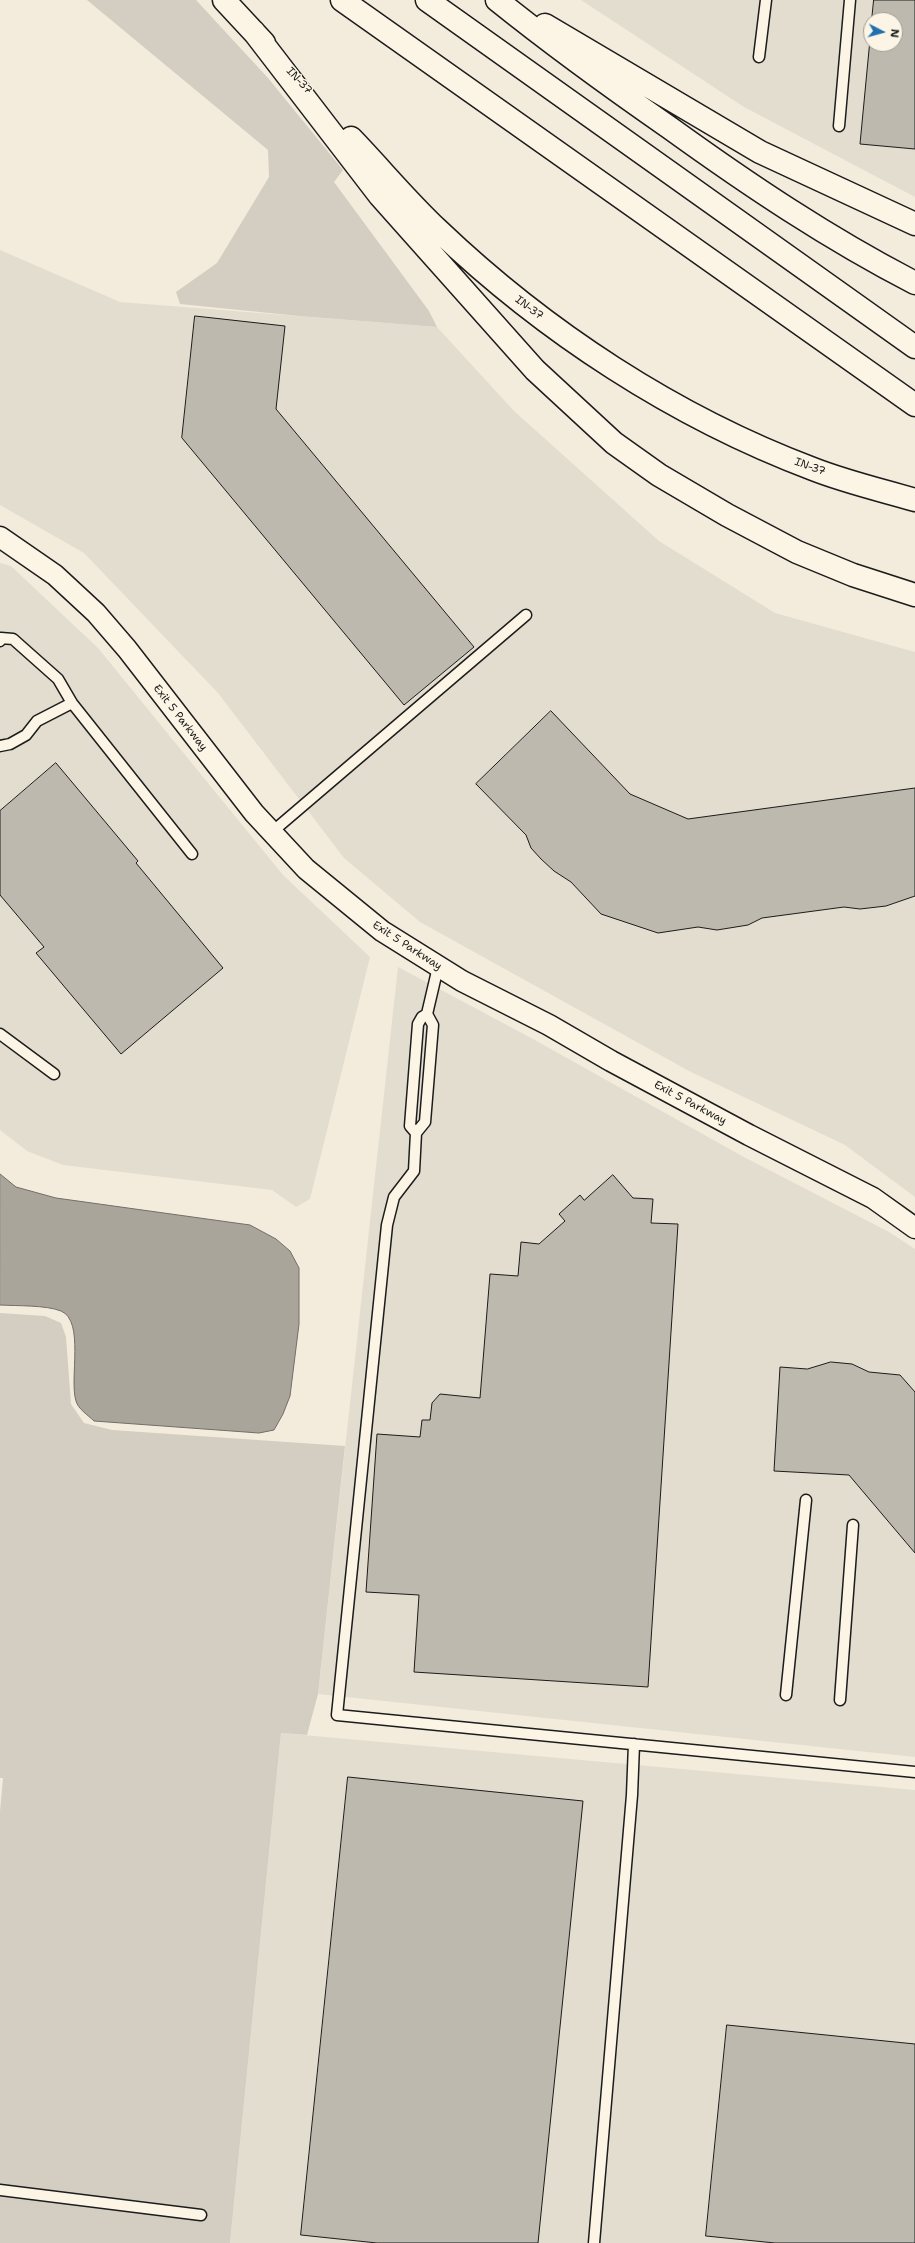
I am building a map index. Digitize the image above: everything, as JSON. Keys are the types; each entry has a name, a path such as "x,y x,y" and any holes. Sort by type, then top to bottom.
{"highway":[{"name":"IN-37","path":"224,0 437,229 523,304 626,376 732,435 814,470 915,500"},
{"path":"342,0 915,405"},
{"path":"427,0 915,347"},
{"path":"498,0 573,40 760,152 915,224"},
{"path":"498,0 565,54 787,210 839,242 915,283"},
{"path":"254,32 380,196 535,370 614,443 659,475 727,515 797,552 853,575 915,595"}],"street":[{"name":"Exit 5 Parkway","path":"0,537 56,575 96,614 127,649 254,813 306,869 382,931 462,981 549,1025 611,1061 749,1135 873,1198 915,1228"}],"lane":[{"path":"759,57 766,0"},
{"path":"839,126 850,0"},
{"path":"272,832 526,615"},
{"path":"0,641 1,638 13,639 58,679 72,703 192,854"},
{"path":"0,746 10,744 26,735 37,721 72,703"},
{"path":"438,966 427,1014 433,1025 425,1122 416,1133 414,1172 394,1197 387,1226 337,1715 915,1772"},
{"path":"416,1133 410,1126 418,1024 422,1017 427,1014"},
{"path":"0,1034 54,1074"},
{"path":"786,1695 806,1500"},
{"path":"840,1700 853,1526"},
{"path":"594,2243 632,1795 634,1744"},
{"path":"0,2190 201,2215"}],"shaded area":[{"path":"87,0 196,0 268,78 343,170 334,182 429,311 437,327 299,316 180,304 176,292 217,263 269,177 268,150"},
{"path":"581,0 915,0 915,197 744,107"},
{"path":"0,250 120,302 437,327 514,411 659,541 775,613 915,652 915,1197 845,1145 689,1071 420,922 344,858 218,693 84,553 0,505"},
{"path":"0,563 11,566 98,648 283,875 370,957 310,1199 296,1207 272,1190 63,1165 27,1151 0,1130"},
{"path":"398,967 533,1039 742,1156 889,1232 915,1249 915,1757 318,1694"},
{"path":"0,1174 16,1187 56,1198 250,1225 276,1239 290,1251 299,1268 299,1324 290,1396 283,1414 274,1430 259,1433 94,1421 84,1412 77,1404 74,1391 74,1338 72,1326 68,1317 61,1311 55,1309 31,1306 0,1305"},
{"path":"0,1313 45,1316 61,1323 66,1337 71,1404 84,1423 112,1430 345,1446 318,1694 307,1735 281,1733 230,2243 0,2243 0,1811 3,1778 0,1778"},
{"path":"281,1733 915,1790 915,2243 230,2243"}],"building":[{"path":"874,0 915,0 915,149 860,144 869,52 903,52 903,12 873,12"},
{"path":"195,316 285,326 276,409 474,647 404,705 182,438"},
{"path":"551,711 630,794 688,819 915,788 915,896 886,906 860,909 844,907 762,918 748,925 717,930 698,927 658,933 601,914 571,882 554,871 541,859 531,848 526,835 476,784"},
{"path":"56,763 138,861 136,863 223,968 121,1054 36,953 44,947 0,895 0,811"},
{"path":"613,1175 633,1198 653,1199 651,1223 678,1224 648,1687 414,1672 419,1595 366,1592 377,1434 420,1437 422,1420 430,1420 432,1403 440,1394 480,1398 490,1274 518,1276 521,1242 539,1244 565,1221 559,1214 580,1195 584,1200"},
{"path":"831,1362 852,1364 869,1372 900,1375 915,1392 915,1553 849,1475 774,1471 780,1367 807,1369"},
{"path":"348,1777 583,1801 538,2243 377,2243 301,2235"},
{"path":"727,2025 915,2044 915,2243 775,2243 706,2236"}]}
